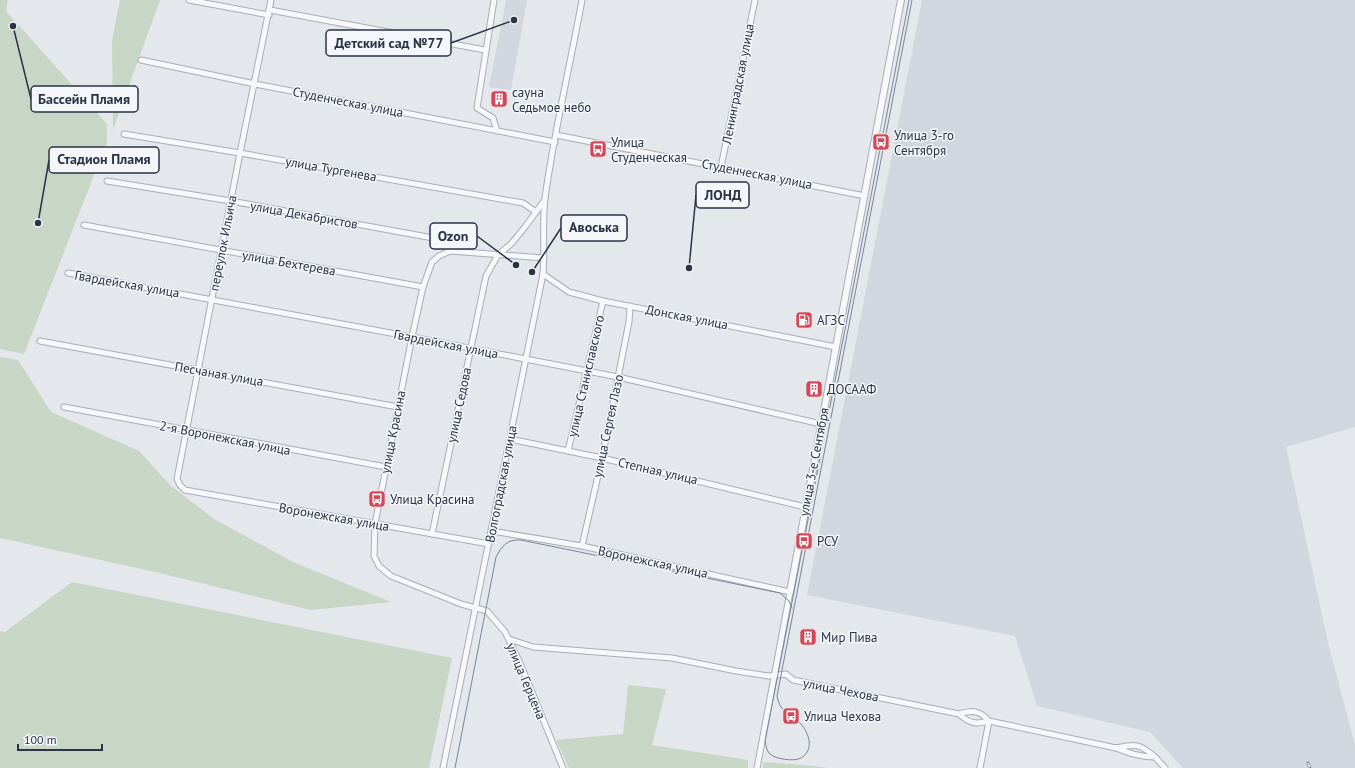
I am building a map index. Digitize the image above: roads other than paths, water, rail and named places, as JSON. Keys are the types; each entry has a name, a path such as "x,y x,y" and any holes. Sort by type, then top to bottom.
{"street":[{"path":"188,0 269,12 485,50"},
{"name":"переулок Ильича","path":"180,485 177,479 271,0"},
{"path":"494,0 477,108 493,118 498,131"},
{"name":"Волгоградская улица","path":"443,768 474,608 492,531 543,274 543,227 545,199 582,0"},
{"name":"Ленинградская улица","path":"721,167 755,0"},
{"name":"улица 3-е Сентября","path":"757,768 901,0"},
{"name":"Студенческая улица","path":"141,60 255,84 555,142"},
{"name":"улица Тургенева","path":"124,134 522,203 536,212"},
{"name":"Студенческая улица","path":"556,135 865,196"},
{"name":"улица Декабристов","path":"107,181 231,201 433,238 450,251"},
{"name":"Волгоградская улица","path":"536,212 545,199"},
{"name":"улица Седова","path":"432,534 486,276 498,255 518,236 536,212"},
{"name":"улица Бехтерева","path":"84,225 423,287"},
{"path":"450,251 544,258"},
{"name":"улица Красина","path":"450,251 439,256 430,266 423,287 375,524 374,556 376,563 383,570 398,579 474,608"},
{"name":"Гвардейская улица","path":"68,273 618,377 821,424"},
{"name":"Донская улица","path":"543,274 569,292 603,301 836,347"},
{"name":"улица Станиславского","path":"568,451 603,301"},
{"name":"улица Сергея Лазо","path":"582,546 602,458 629,322 630,306"},
{"name":"Песчаная улица","path":"40,341 398,406"},
{"name":"2-я Воронежская улица","path":"64,407 386,467"},
{"name":"Степная улица","path":"510,438 602,458 805,507"},
{"name":"Воронежская улица","path":"180,485 185,490 489,544"},
{"name":"Воронежская улица","path":"492,531 582,546 790,592"},
{"name":"улица Герцена","path":"474,608 487,611 505,632 520,663 563,768"},
{"name":"улица Чехова","path":"508,639 533,647 672,658 769,676 775,674 786,674 792,680 959,714 967,721 979,723 988,721 1116,748 1144,757 1155,757"},
{"path":"959,714 970,711 982,714 988,721 980,768"},
{"path":"1116,748 1133,744 1140,746 1155,757 1164,768"}],"tram line":[{"path":"909,0 765,741 769,753 775,757 784,759 794,760 801,758 806,754 809,745 809,740 805,729 781,707 777,696 912,0"},
{"path":"455,768 496,557 500,550 509,542 521,540 780,593 789,601 792,608"}],"railway":[{"path":"1308,763 1310,768"}],"place":[{"name":"Детский сад №77","path":"514,20"},
{"name":"Бассейн Пламя","path":"13,26"},
{"name":"сауна Седьмое небо","path":"499,99"},
{"name":"Улица 3-го Сентября","path":"881,142"},
{"name":"Улица Студенческая","path":"598,149"},
{"name":"Стадион Пламя","path":"38,223"},
{"name":"Ozon","path":"516,265"},
{"name":"ЛОНД","path":"689,268"},
{"name":"Авоська","path":"532,272"},
{"name":"АГЗС","path":"804,320"},
{"name":"ДОСААФ","path":"814,389"},
{"name":"Улица Красина","path":"377,499"},
{"name":"РСУ","path":"804,541"},
{"name":"Мир Пива","path":"808,637"},
{"name":"Улица Чехова","path":"791,716"}]}
